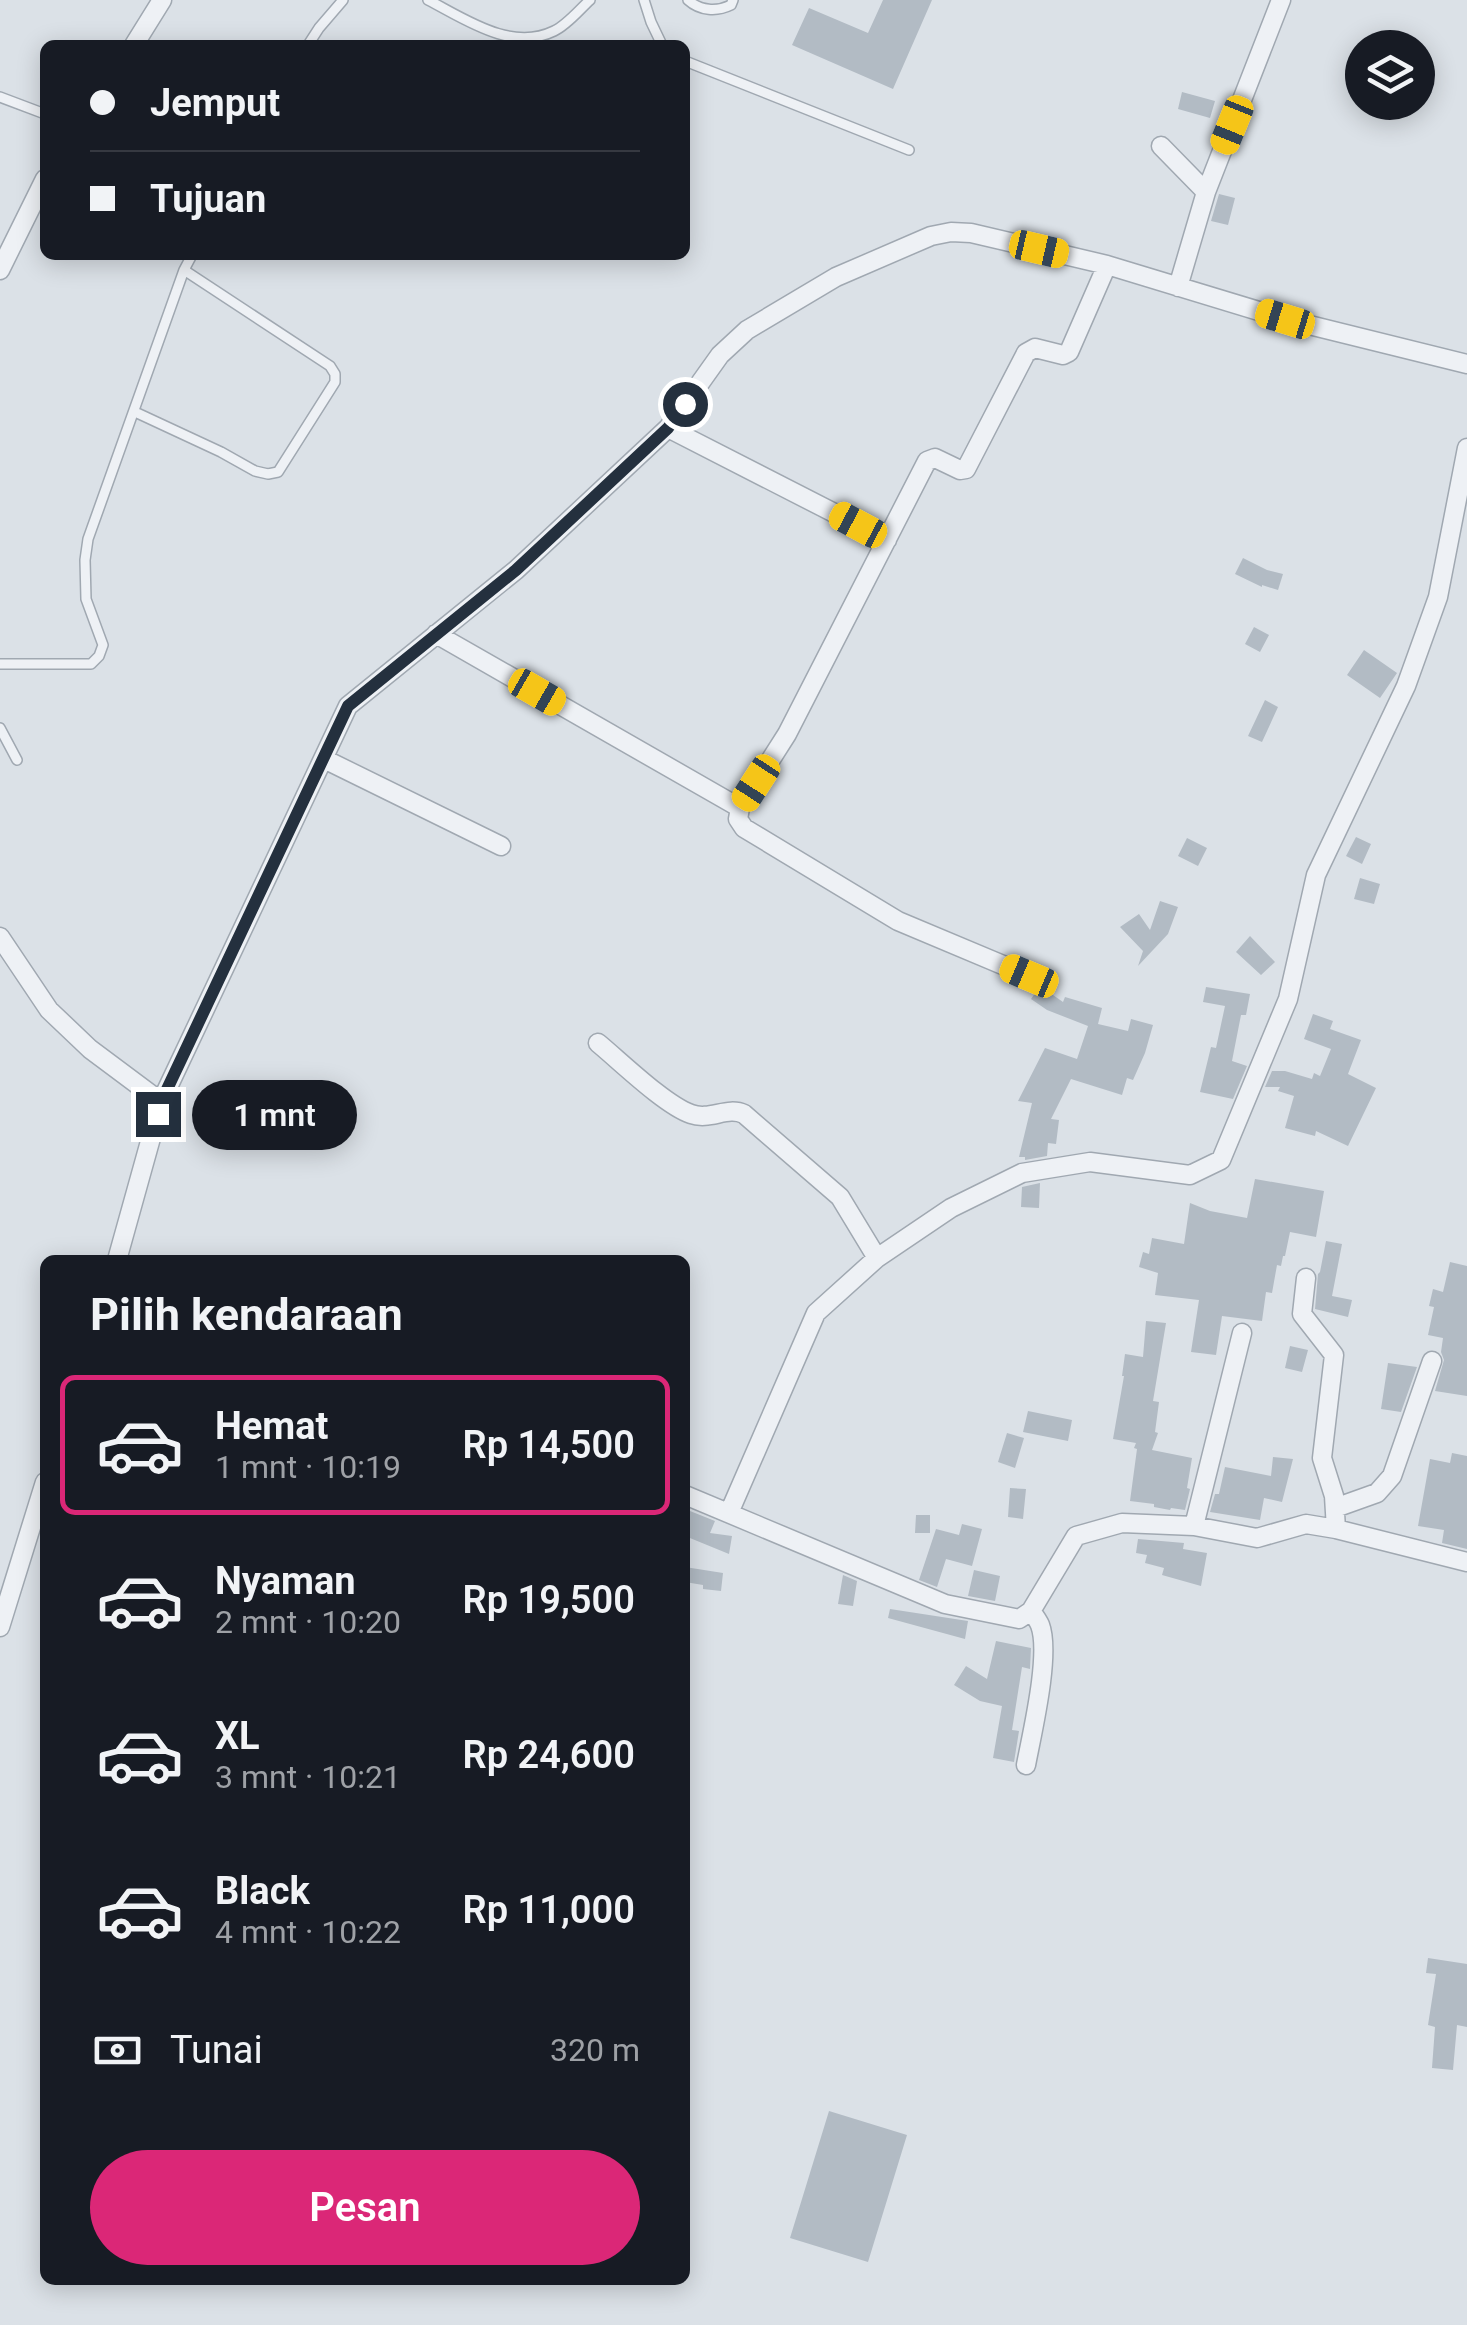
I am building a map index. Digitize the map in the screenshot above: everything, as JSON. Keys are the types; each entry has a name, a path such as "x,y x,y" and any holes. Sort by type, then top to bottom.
{"street":[{"path":"137,40 162,0"},
{"path":"1178,288 1206,192 1281,0"},
{"path":"1161,146 1206,192"},
{"path":"0,270 40,188"},
{"path":"118,1255 161,1102 348,706 516,570 668,428 720,355 747,330 836,277 932,236 951,232 1107,265 1285,319 1467,364"},
{"path":"1029,976 898,921 744,828 738,818 740,808 787,734 927,461 934,458 964,471 969,466 1030,349 1064,355 1069,352 1107,265"},
{"path":"668,428 886,540"},
{"path":"729,1512 816,1312 877,1258 951,1208 1022,1172 1090,1162 1190,1175 1221,1160 1288,1000 1316,875 1406,686 1438,597 1467,448"},
{"path":"436,634 740,808"},
{"path":"324,759 501,846"},
{"path":"0,937 49,1010 101,1057 161,1102"},
{"path":"598,1043 676,1107 694,1116 730,1111 744,1114 840,1197 877,1258"},
{"path":"1306,1278 1302,1314 1334,1355 1322,1458 1334,1496 1336,1529"},
{"path":"1194,1526 1242,1333"},
{"path":"1335,1508 1377,1494 1392,1476 1432,1361"},
{"path":"690,1497 945,1604 1019,1619 1031,1612 1076,1536 1122,1524 1194,1526 1257,1538 1306,1524 1467,1562"},
{"path":"0,1627 40,1498"},
{"path":"1026,1765 1042,1657 1041,1627 1031,1612"}],"lane":[{"path":"311,40 343,0"},
{"path":"428,0 497,35 534,38 557,30 590,0"},
{"path":"644,0 659,40"},
{"path":"688,0 694,6 722,10 731,6 733,0"},
{"path":"494,40 497,35"},
{"path":"690,62 910,150"},
{"path":"0,97 40,112"},
{"path":"0,664 91,664 100,656 103,645 86,599 84,560 96,516 189,260"},
{"path":"135,412 254,471 268,474 278,472 336,382 330,366 184,270"},
{"path":"0,728 17,760"}],"building":[{"path":"883,0 932,0 893,89 792,45 809,8 868,33"},
{"path":"1182,92 1215,101 1210,118 1178,109"},
{"path":"1219,194 1235,198 1228,225 1211,221"},
{"path":"1243,558 1283,574 1278,590 1235,574"},
{"path":"1254,627 1269,635 1260,652 1245,644"},
{"path":"1364,650 1397,673 1380,698 1347,675"},
{"path":"1265,700 1278,707 1262,742 1248,736"},
{"path":"1356,837 1371,844 1362,864 1346,856"},
{"path":"1187,838 1207,848 1198,866 1178,856"},
{"path":"1360,878 1380,884 1374,904 1354,899"},
{"path":"1160,901 1178,907 1168,934 1138,966 1143,951 1120,927 1139,914 1150,930"},
{"path":"1250,936 1275,962 1261,975 1236,952"},
{"path":"1040,986 1063,1002 1065,997 1102,1008 1098,1024 1128,1031 1131,1019 1153,1025 1145,1053 1133,1080 1127,1078 1122,1095 1071,1079 1051,1119 1059,1120 1056,1144 1048,1143 1047,1156 1025,1160 1019,1157 1032,1103 1018,1101 1045,1048 1077,1059 1088,1026 1047,1010 1031,999"},
{"path":"1206,987 1250,994 1246,1015 1241,1015 1232,1061 1247,1066 1233,1099 1200,1092 1211,1047 1216,1048 1225,1006 1203,1002"},
{"path":"1313,1014 1333,1021 1330,1029 1361,1040 1348,1074 1376,1088 1348,1146 1316,1131 1315,1136 1285,1128 1294,1096 1278,1091 1280,1087 1265,1087 1272,1071 1312,1079 1314,1073 1320,1076 1331,1049 1304,1039"},
{"path":"1255,1179 1324,1191 1316,1237 1290,1232 1285,1256 1281,1266 1277,1265 1272,1293 1266,1292 1262,1321 1222,1316 1216,1355 1191,1352 1199,1300 1155,1295 1158,1273 1139,1267 1143,1252 1149,1254 1152,1238 1184,1244 1190,1203 1247,1218"},
{"path":"1040,1183 1039,1208 1021,1207 1022,1187"},
{"path":"1326,1241 1342,1244 1332,1296 1352,1300 1348,1317 1315,1309"},
{"path":"1450,1262 1467,1266 1467,1396 1435,1391 1444,1360 1443,1338 1428,1335 1434,1307 1429,1306 1433,1289 1443,1292"},
{"path":"1146,1321 1166,1323 1153,1401 1159,1402 1155,1432 1158,1433 1152,1450 1192,1458 1185,1510 1130,1501 1136,1443 1113,1439 1125,1354 1143,1357"},
{"path":"1290,1346 1308,1350 1302,1372 1285,1368"},
{"path":"1388,1363 1417,1367 1401,1412 1381,1409"},
{"path":"1028,1411 1072,1420 1068,1441 1023,1432"},
{"path":"1007,1433 1024,1438 1015,1468 998,1462"},
{"path":"1452,1453 1467,1456 1467,1549 1442,1543 1444,1530 1418,1526 1430,1459 1450,1463"},
{"path":"1273,1457 1293,1459 1282,1502 1264,1498 1260,1520 1210,1512 1225,1467 1271,1476"},
{"path":"1010,1488 1026,1489 1023,1519 1008,1517"},
{"path":"690,1511 715,1521 710,1533 732,1536 729,1554 690,1538"},
{"path":"916,1515 930,1515 930,1533 915,1533"},
{"path":"962,1524 982,1529 972,1566 946,1559 937,1587 919,1580 936,1529 959,1535"},
{"path":"1138,1539 1184,1543 1183,1549 1207,1553 1201,1586 1162,1575 1164,1568 1145,1563 1147,1555 1136,1553"},
{"path":"690,1568 723,1573 721,1591 703,1589 703,1585 690,1583"},
{"path":"974,1570 1000,1576 995,1601 968,1596"},
{"path":"843,1575 857,1581 853,1606 838,1604"},
{"path":"890,1609 968,1621 965,1639 888,1618"},
{"path":"996,1641 1031,1648 1030,1669 1022,1667 1012,1730 1019,1731 1014,1762 993,1758 1002,1706 980,1701 954,1685 966,1666 987,1679"},
{"path":"1428,1958 1467,1964 1467,2027 1457,2025 1453,2070 1432,2068 1435,2027 1428,2025 1436,1974 1426,1973"},
{"path":"829,2111 907,2135 868,2262 790,2238"}],"route":[{"path":"158,1114 348,706 516,570 668,428 685,404"}]}
